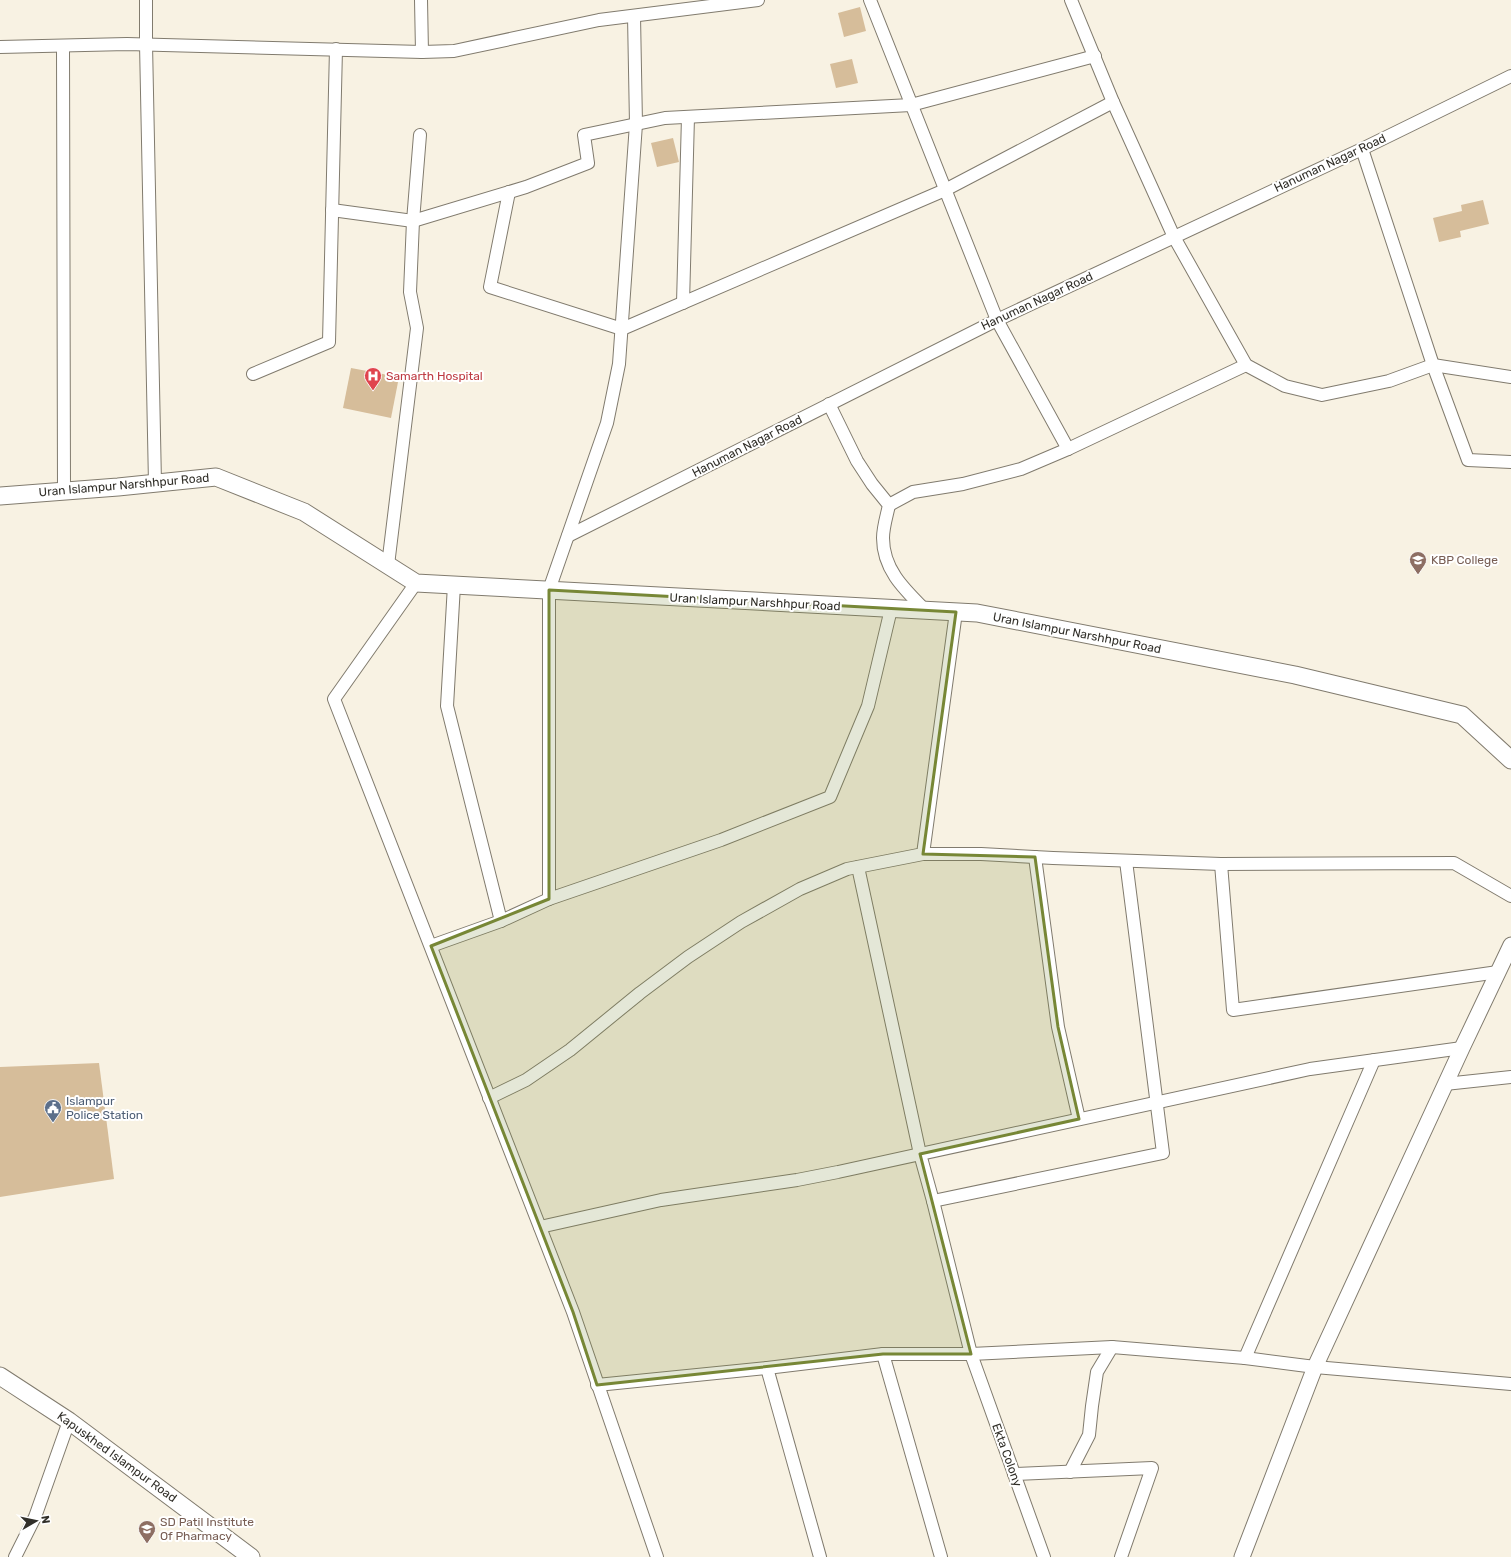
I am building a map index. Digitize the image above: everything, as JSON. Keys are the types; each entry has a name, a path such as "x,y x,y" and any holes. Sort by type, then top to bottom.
{"main road":[{"name":"Uran Islampur Narshhpur Road","path":"0,496 64,492 216,477 304,512 416,583 956,612 985,615 1296,675 1462,715 1511,760"},
{"name":"Kapuskhed Islampur Road","path":"0,1376 69,1421 251,1557"}],"street":[{"path":"146,0 155,483"},
{"path":"421,0 422,52"},
{"path":"0,47 146,44 422,52 454,51 599,20 758,0"},
{"path":"870,0 997,320 1068,449"},
{"path":"1071,0 1114,102 1174,237 1246,366 1285,386 1322,395 1389,381 1433,365 1511,377"},
{"path":"550,899 549,590 607,423 618,364 622,329 636,124 634,16"},
{"path":"63,46 64,492"},
{"path":"253,374 328,342 336,49"},
{"path":"332,210 413,221 509,192 588,163 584,135 665,118 911,105 1095,56"},
{"name":"Hanuman Nagar Road","path":"568,536 997,320 1511,78"},
{"path":"509,192 490,287 622,329 945,190 1114,102"},
{"path":"683,303 688,117"},
{"path":"388,566 417,328 410,292 413,221 420,135"},
{"path":"1362,149 1433,365 1468,460 1511,462"},
{"path":"889,504 913,492 963,484 1021,469 1068,449 1246,366"},
{"path":"829,404 857,461 872,484 889,504"},
{"path":"889,504 882,538 886,562 898,583 926,611"},
{"path":"416,583 334,699 573,1312 597,1385 658,1557"},
{"path":"454,585 447,706 501,921"},
{"path":"431,946 501,921 550,899 721,840 830,797 868,706 891,609"},
{"path":"923,854 956,612"},
{"path":"489,1098 526,1080 570,1050 688,957 741,922 800,889 847,869 923,854 981,854 1220,864 1454,862 1511,896"},
{"path":"1036,857 1045,936 1058,1027 1079,1119"},
{"path":"933,1201 1163,1153 1126,861"},
{"path":"1220,864 1233,1010 1498,972"},
{"name":"Ekta Colony","path":"858,867 920,1154 971,1354 1044,1557"},
{"path":"1242,1557 1315,1367 1445,1084 1511,945"},
{"path":"540,1227 661,1200 797,1180 1310,1069 1462,1048"},
{"path":"1246,1358 1374,1060"},
{"path":"1445,1084 1511,1077"},
{"path":"1070,1472 1089,1435 1097,1372 1112,1347"},
{"path":"597,1385 767,1368 883,1354 971,1354 1112,1347 1246,1358 1315,1367 1511,1384"},
{"path":"883,1354 941,1557"},
{"path":"767,1368 820,1557"},
{"path":"15,1557 35,1516 69,1421"},
{"path":"1014,1474 1152,1468 1121,1557"}],"highlighted area":[{"path":"549,590 956,612 923,854 1035,857 1058,1027 1079,1119 920,1154 971,1354 883,1354 597,1385 573,1312 431,946 549,899"}],"building":[{"path":"860,7 866,31 844,37 838,13"},
{"path":"852,59 858,83 836,88 830,64"},
{"path":"673,138 679,162 657,167 651,143"},
{"path":"1483,200 1489,224 1460,231 1461,237 1439,242 1433,218 1462,211 1461,205"},
{"path":"351,368 399,377 391,418 343,408"},
{"name":"Islampur Police Station","path":"99,1063 114,1179 0,1197 0,1067"}],"place":[{"name":"Samarth Hospital","path":"373,391"},
{"name":"KBP College","path":"1418,575"},
{"name":"Islampur Police Station","path":"53,1123"},
{"name":"SD Patil Institute Of Pharmacy","path":"147,1544"}]}
